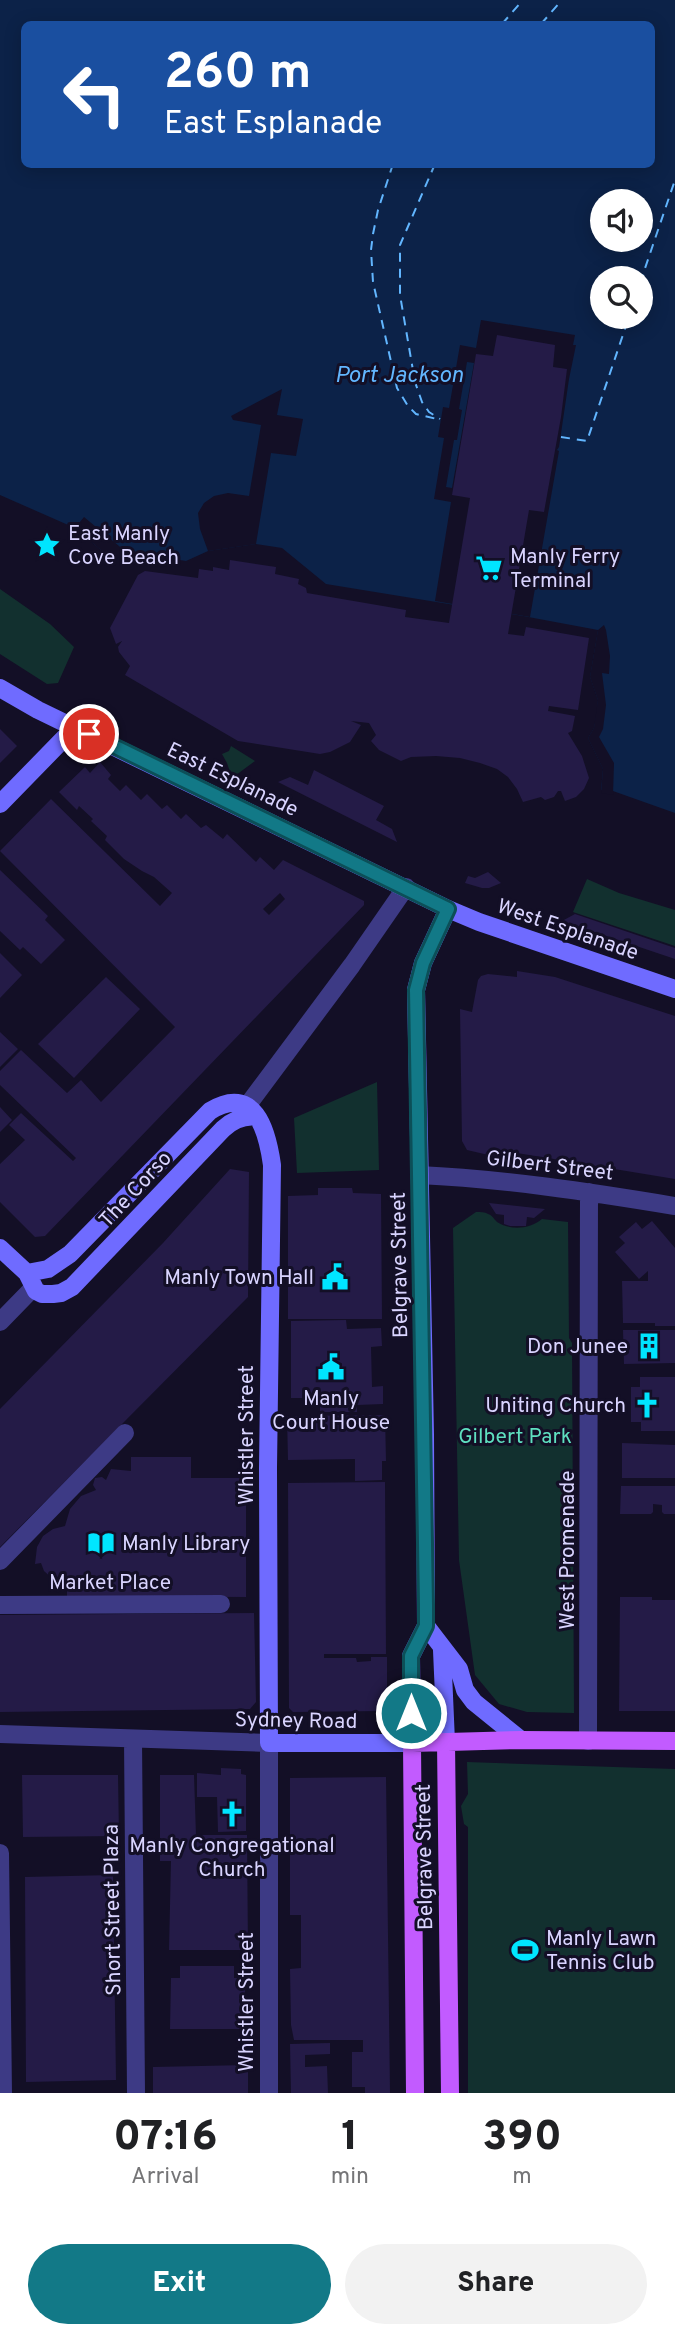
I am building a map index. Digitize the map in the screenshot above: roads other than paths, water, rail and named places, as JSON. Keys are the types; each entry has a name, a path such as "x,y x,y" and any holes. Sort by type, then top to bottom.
{"main road":[{"name":"Sydney Road","path":"412,1742 675,1741"},
{"name":"Belgrave Street","path":"412,1742 415,2093"},
{"name":"Belgrave Street","path":"446,1742 450,2093"}],"street":[{"name":"East Esplanade","path":"0,688 448,909"},
{"path":"0,804 75,727"},
{"path":"252,1111 406,887"},
{"name":"West Esplanade","path":"448,909 675,989"},
{"name":"Belgrave Street","path":"412,1742 411,1656 426,1626 416,990 423,963 448,909"},
{"name":"The Corso","path":"0,1322 30,1280 71,1254 210,1111 233,1101 252,1111"},
{"name":"The Corso","path":"30,1280 47,1295 61,1293 72,1287 223,1129 252,1111"},
{"name":"Whistler Street","path":"252,1111 264,1128 272,1164 268,1468 269,2093"},
{"name":"Gilbert Street","path":"419,1175 589,1192 675,1206"},
{"name":"West Promenade","path":"588,1741 589,1192"},
{"path":"0,1248 30,1280"},
{"path":"0,1561 125,1433"},
{"name":"Market Place","path":"0,1605 221,1604"},
{"path":"426,1626 459,1669 465,1690 474,1702 521,1740"},
{"name":"Belgrave Street","path":"442,1650 446,1742"},
{"name":"Sydney Road","path":"0,1734 269,1743 412,1742"},
{"name":"Short Street Plaza","path":"133,1739 136,2087"},
{"path":"0,1853 4,2093"}],"water":[{"name":"Port Jackson","path":"0,0 675,0 675,813 613,791 601,790 603,769 588,738 594,728 597,712 598,700 590,677 598,630 326,584 282,548 256,544 208,551 186,561 125,551 115,562 75,528 0,495"}],"place":[{"name":"East Manly Cove Beach","path":"47,545"},
{"name":"Manly Ferry Terminal","path":"489,568"},
{"name":"Manly Town Hall","path":"335,1277"},
{"name":"Don Junee","path":"649,1346"},
{"name":"Manly Court House","path":"331,1367"},
{"name":"Uniting Church","path":"647,1405"},
{"name":"Manly Library","path":"101,1543"},
{"name":"Manly Congregational Church","path":"232,1814"},
{"name":"Manly Lawn Tennis Club","path":"525,1950"}],"park label":[{"name":"Gilbert Park","path":"515,1436"}]}
